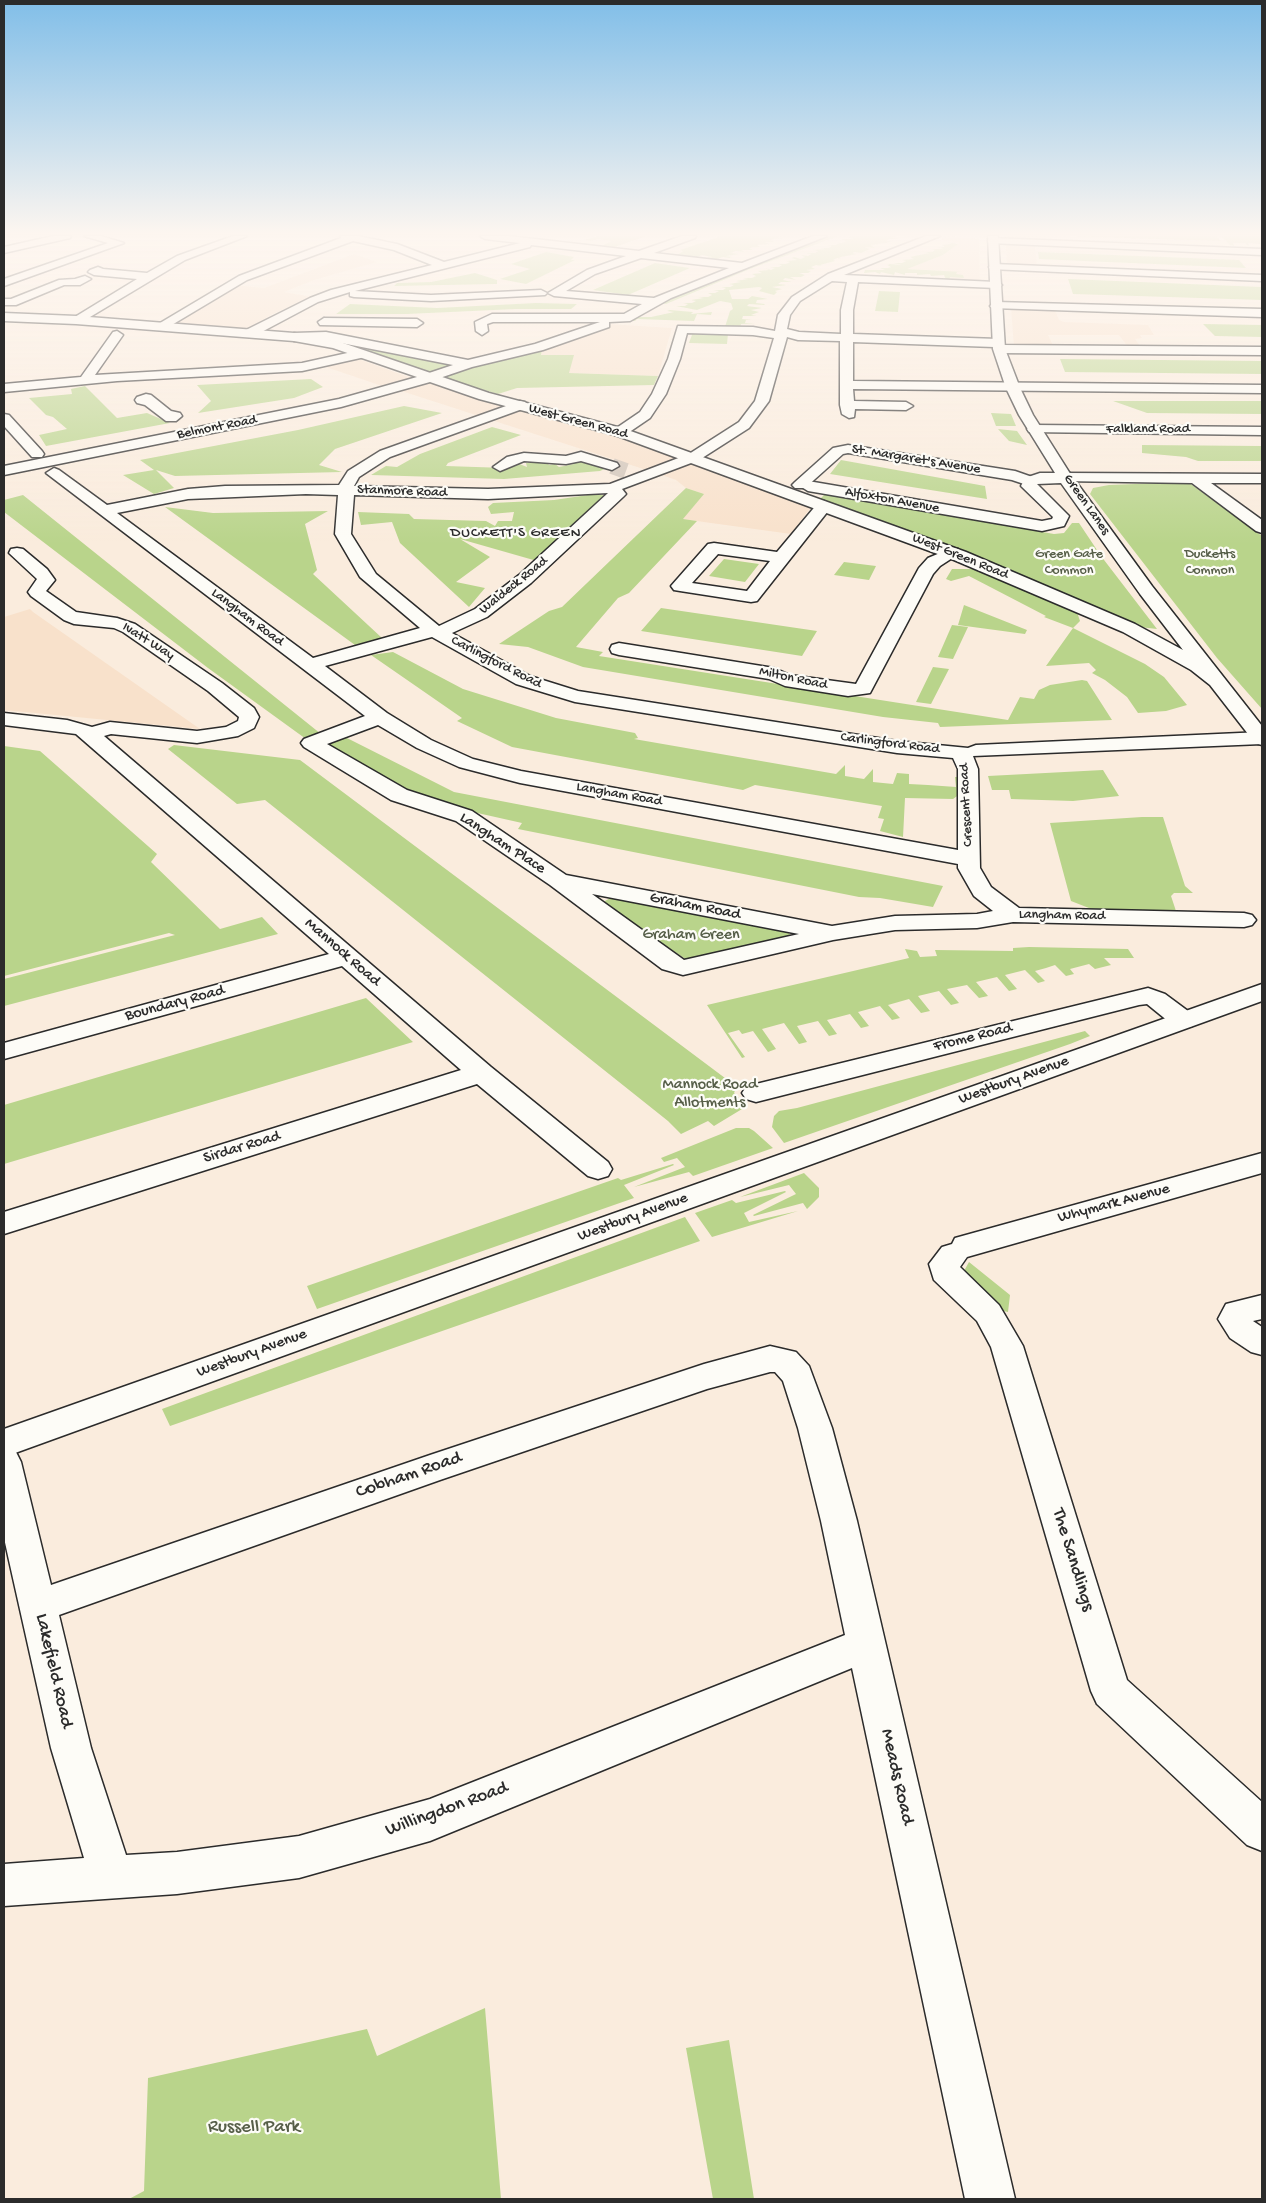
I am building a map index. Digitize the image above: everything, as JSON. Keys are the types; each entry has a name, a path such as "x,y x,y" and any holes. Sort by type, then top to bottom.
{"street":[{"path":"87,380 88,375 114,339"},
{"name":"West Green Road","path":"303,339 336,345 428,378 620,432 732,472 792,488 824,506 952,553 1128,628 1198,666 1216,681"},
{"path":"340,339 468,364"},
{"name":"Belmont Road","path":"4,471 341,403 428,378 468,364 539,347 561,339"},
{"path":"620,432 645,415 659,394 674,359 679,339"},
{"name":"Stanmore Road","path":"106,510 161,499 215,492 306,489 488,494 564,492 612,488 694,457 730,435 753,415 762,401 780,339"},
{"path":"847,339 846,385 848,409 906,406"},
{"path":"862,339 998,346 1262,351"},
{"name":"Green Lanes","path":"998,339 998,346 1013,388 1034,430 1178,633 1262,739"},
{"path":"1233,350 1244,362"},
{"path":"4,388 126,376 302,367 361,354"},
{"path":"126,376 147,399 186,428"},
{"path":"846,385 1013,388 1262,388"},
{"name":"Carlingford Road","path":"520,405 385,454 353,474 347,483 344,534 369,577 436,631 523,680 568,695 897,747 969,751 1262,739"},
{"path":"4,418 37,454"},
{"name":"Falkland Road","path":"1034,430 1262,431"},
{"name":"St. Margaret's Avenue","path":"792,488 838,451 848,449 1015,476 1030,481"},
{"path":"500,466 522,457 566,460 581,456 643,476"},
{"path":"1012,456 1015,476"},
{"name":"Langham Road","path":"54,473 106,510 380,717 424,744 466,763 490,770 969,859 972,875 982,891 1013,916 1244,920"},
{"path":"1071,483 1039,494 1029,486 1030,481 1040,478 1071,483 1097,480 1262,478"},
{"path":"1198,480 1262,528"},
{"name":"Waldeck Road","path":"309,665 436,631 481,613 525,580 618,494 612,488"},
{"name":"Alfoxton Avenue","path":"792,488 1031,526 1058,523 1061,516 1039,494"},
{"path":"781,558 714,548 680,586 751,597 824,506"},
{"name":"Ivatt Way","path":"17,553 41,573 46,580 38,586 37,592 70,616 80,620 117,623 129,628 247,712 250,721 243,727 216,736 197,738 110,728 89,734"},
{"name":"Milton Road","path":"619,649 774,674 794,682 848,690 863,689 925,572 934,562 952,553"},
{"name":"West Green Road","path":"1128,628 1178,633"},
{"path":"319,749 311,743 380,717"},
{"path":"4,719 67,726 89,734"},
{"name":"Mannock Road","path":"89,734 481,1073 598,1169"},
{"path":"296,756 319,749"},
{"name":"Langham Place","path":"319,749 399,795 464,816 558,880 672,964"},
{"name":"Crescent Road","path":"969,751 969,859"},
{"name":"Graham Road","path":"558,880 832,933"},
{"name":"Graham Road","path":"672,964 683,968 693,968 832,933 895,923 977,922 1013,916"},
{"name":"Boundary Road","path":"4,1051 346,957"},
{"name":"Westbury Avenue","path":"4,1443 1262,992"},
{"name":"Frome Road","path":"756,1093 1139,997 1148,996 1156,999 1183,1020"},
{"name":"Sirdar Road","path":"4,1223 481,1073"},
{"name":"Whymark Avenue","path":"960,1251 1262,1163"},
{"name":"The Sandlings","path":"960,1251 944,1264 945,1272 988,1312 1007,1346 1111,1691 1262,1830"},
{"path":"1262,1307 1237,1312 1234,1319 1241,1329 1262,1343"},
{"name":"Cobham Road","path":"38,1606 430,1469 704,1377 770,1359 784,1361"},
{"name":"Meads Road","path":"784,1361 797,1375 815,1428 839,1521 990,2199"},
{"name":"Lakefield Road","path":"4,1462 71,1748 112,1878"},
{"name":"Willingdon Road","path":"4,1885 177,1873 299,1857 430,1820 866,1644"}],"shaded area":[{"path":"570,339 669,339 658,376 569,373 541,355 542,350"},
{"path":"1013,339 1050,339 1054,347 1014,347"},
{"path":"1122,339 1136,339 1141,347 1128,347"},
{"path":"353,357 414,379 385,387 323,366"},
{"path":"419,379 611,435 812,506 791,534 682,519 703,494 686,488 676,480 662,475 392,388"},
{"path":"30,609 200,729 4,710 4,617"}],"green space":[{"path":"691,339 728,339 727,344 689,343"},
{"path":"346,342 480,364 542,350 541,355 574,355 569,373 658,376 654,385 517,388 498,394 436,376"},
{"path":"1060,359 1262,361 1262,374 1065,372"},
{"path":"311,379 323,387 294,398 198,413 211,401 197,385"},
{"path":"85,386 117,418 147,413 170,423 46,446 39,435 67,429 53,417 46,415 29,398 72,394 71,389"},
{"path":"1113,401 1262,401 1262,414 1147,413"},
{"path":"404,406 442,413 335,449 319,465 342,472 175,476 156,470 174,488 154,494 123,475 154,470 140,460 298,430"},
{"path":"991,413 1011,414 1016,426 996,426"},
{"path":"492,427 521,435 448,463 446,466 506,468 517,463 527,467 526,463 547,462 549,465 555,464 559,467 574,464 571,461 580,458 609,467 600,471 504,479 371,475 386,466 397,467 420,454"},
{"path":"998,429 1017,431 1027,445 1009,441"},
{"path":"1142,445 1262,446 1262,461 1198,461 1186,457 1142,453"},
{"path":"841,460 985,486 987,499 830,474"},
{"name":"Ducketts Common","path":"1188,482 1262,536 1262,709 1217,658 1090,494 1093,488 1109,485"},
{"path":"686,488 704,494 683,519 697,521 629,593 618,598 576,647 603,652 599,656 1008,720 1020,697 1034,699 1039,690 1050,685 1082,680 1087,681 1112,720 940,727 938,723 883,717 583,667 528,647 499,644 549,611 562,607"},
{"name":"Green Gate Common","path":"825,494 1054,534 1064,533 1072,523 1079,523 1101,556 1157,629 1140,627 960,549 819,500"},
{"path":"23,495 321,734 306,739 208,668 4,512 4,500"},
{"path":"588,495 603,495 605,497 537,561 460,539 490,557 456,582 485,588 469,607 400,543 392,522 361,525 358,512 409,514 414,519 486,521 495,526 498,521 512,521 514,512 491,514 488,507 493,503 554,500"},
{"path":"165,507 213,513 328,511 305,524 317,570 313,574 382,638 355,645"},
{"path":"724,559 759,564 745,582 709,576"},
{"path":"844,562 876,566 869,580 834,575"},
{"path":"952,569 972,569 1077,612 1080,621 1073,628 1044,617 1046,616 969,576 951,581 946,579"},
{"path":"964,605 1027,630 1025,634 958,625"},
{"path":"661,608 817,631 802,656 641,631"},
{"path":"952,625 968,627 953,659 938,657"},
{"path":"1073,628 1145,664 1164,677 1187,705 1166,711 1138,713 1127,697 1105,680 1092,673 1096,670 1089,663 1046,666"},
{"path":"393,652 463,689 556,718 635,733 638,738 634,739 836,774 845,765 845,776 864,779 873,769 873,782 893,784 897,773 909,774 909,784 956,787 955,777 960,777 960,794 953,799 905,798 903,837 880,831 884,819 878,818 882,806 755,785 743,790 512,747 457,721 462,718 371,655"},
{"path":"933,667 949,669 931,704 916,702"},
{"path":"341,735 454,792 943,886 933,907 880,898 859,897 518,829 522,823 473,812 409,791 327,746"},
{"name":"Mannock Road Allotments","path":"174,745 300,760 737,1087 734,1093 747,1106 714,1126 708,1121 681,1134 668,1121 265,800 237,804 168,749"},
{"path":"4,746 40,751 157,854 151,862 220,929 262,917 278,934 4,1006 4,979 175,935 169,933 4,976"},
{"path":"1103,770 1119,796 1073,801 1011,799 1009,790 992,790 988,776"},
{"path":"1163,817 1185,886 1193,893 1174,893 1171,896 1176,911 1094,910 1071,901 1050,823"},
{"name":"Graham Green","path":"612,897 787,931 791,936 687,960 605,905 605,901"},
{"path":"1013,948 1128,949 1134,958 1104,958 1111,965 1095,969 1089,964 1070,969 1074,974 1066,976 1055,965 1035,971 1045,981 1038,983 1025,970 1005,975 1017,989 1009,991 997,977 976,982 988,996 979,998 967,985 947,989 959,1003 951,1005 939,991 918,996 930,1011 921,1013 909,999 888,1005 900,1018 892,1020 880,1006 858,1012 869,1026 861,1028 850,1014 827,1020 837,1034 829,1036 818,1021 797,1026 807,1042 799,1044 784,1023 762,1029 776,1049 768,1052 753,1031 742,1034 739,1030 728,1033 745,1057 742,1058 707,1005 909,958 905,949 917,951 920,957 937,956 935,950 1013,951"},
{"path":"366,998 413,1042 4,1164 4,1105"},
{"path":"1085,1031 1090,1036 784,1143 772,1127 774,1116 779,1111 797,1108"},
{"path":"736,1128 749,1128 773,1148 693,1176 689,1172 634,1187 685,1167 677,1158 664,1162 661,1158"},
{"path":"673,1164 624,1185 634,1198 317,1309 307,1286 618,1178 621,1180"},
{"path":"804,1173 819,1188 819,1197 807,1209 803,1203 753,1215 796,1194 789,1185 740,1197"},
{"path":"785,1191 744,1213 749,1222 798,1211 712,1237 695,1213 732,1200 736,1203"},
{"path":"685,1217 700,1241 170,1426 162,1409"},
{"path":"969,1262 1010,1295 1008,1312 999,1310 964,1279 964,1271"},
{"name":"Russell Park","path":"485,2008 501,2199 129,2199 144,2191 148,2078 367,2029 377,2056"},
{"path":"729,2040 754,2199 713,2199 686,2048"}],"tunnel":[{"path":"612,466 626,471"}],"district":[{"name":"DUCKETT'S GREEN","path":"516,534"}]}
